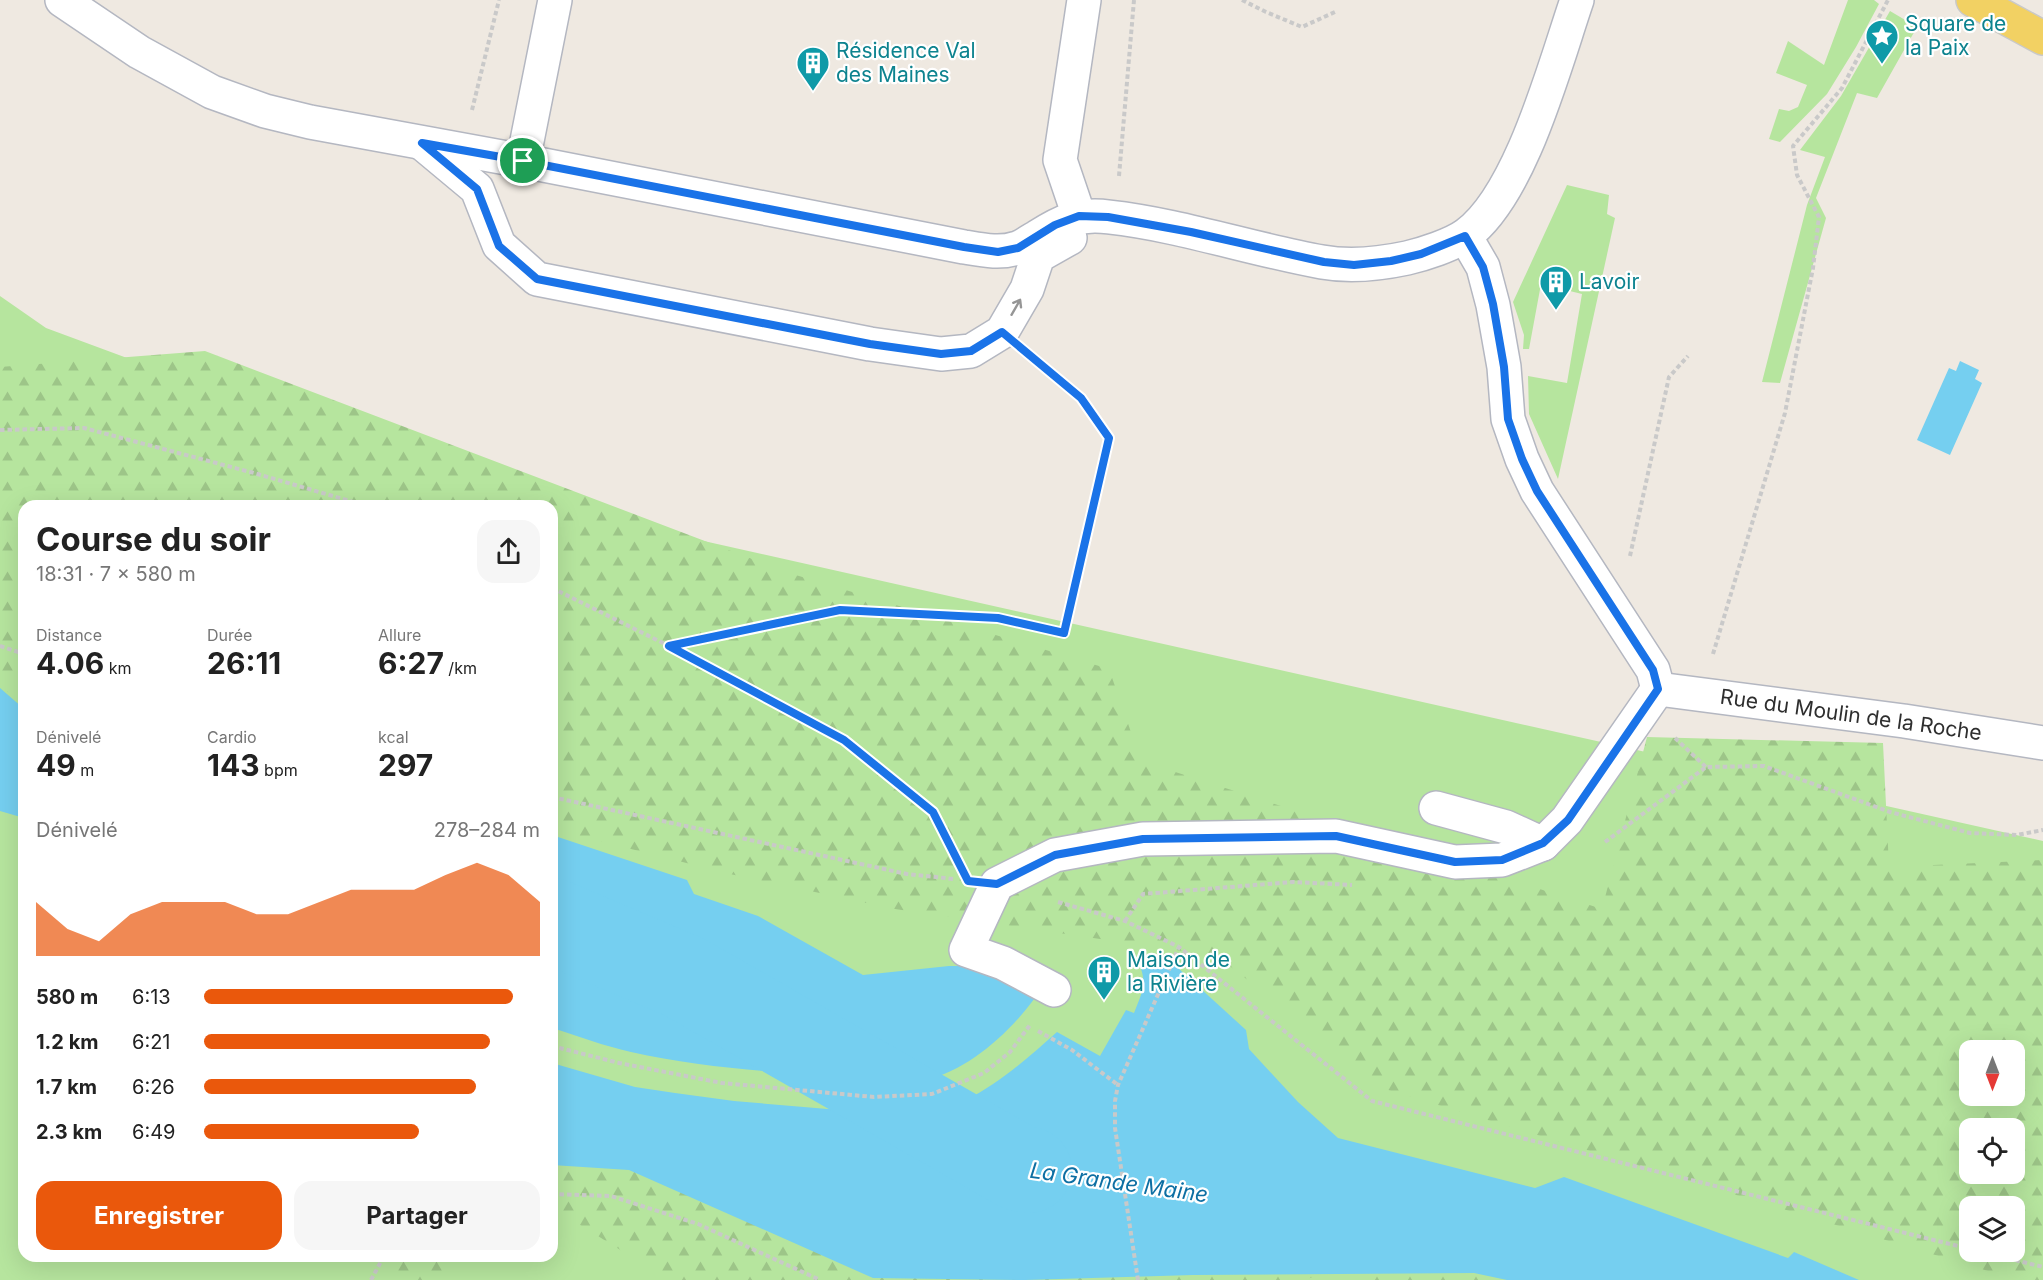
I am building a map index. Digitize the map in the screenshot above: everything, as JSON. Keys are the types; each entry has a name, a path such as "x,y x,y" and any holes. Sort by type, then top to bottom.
{"main road":[{"path":"1974,0 2043,38"}],"street":[{"path":"62,0 139,52 212,92 265,111 310,122 998,252 1018,248 1055,225 1094,216 1191,232 1324,262 1354,265 1391,261 1421,254 1465,236 1480,222 1499,197 1526,144 1543,102 1577,0"},
{"path":"523,161 555,0"},
{"path":"1084,0 1060,160 1094,216"},
{"path":"422,143 477,189 499,246 537,279 858,342 941,354 971,351 1002,332 1027,289 1038,256 1094,216"},
{"path":"1053,990 1003,963 966,951 983,883 1055,855 1143,839 1336,836 1455,862 1502,860 1543,843 1568,820 1658,689 1653,670 1537,491 1522,459 1508,419 1504,367 1493,304 1483,267 1465,236"},
{"name":"Rue du Moulin de la Roche","path":"1658,689 1904,721 2043,743"},
{"path":"1436,808 1506,827 1543,843"}],"path":[{"path":"462,150 499,0"},
{"path":"1094,216 1118,193 1134,0"},
{"path":"1242,0 1302,27 1337,11"},
{"path":"1701,695 1785,413 1813,268 1819,217 1797,175 1793,146 1842,88 1888,0"},
{"path":"669,646 840,610 998,618 1064,633 1109,438 1081,398 1002,332"},
{"path":"1617,615 1669,377 1688,356"},
{"path":"0,430 84,428 345,500"},
{"path":"558,591 669,646 844,740 933,812 983,883"},
{"path":"0,646 18,652"},
{"path":"558,798 907,874 983,883"},
{"path":"1125,921 1179,946 1372,1101 1959,1246"},
{"path":"1138,1280 1115,1128 1115,1101 1118,1085 1179,946"},
{"path":"558,1048 619,1063 722,1083 874,1097 932,1094 984,1073 1010,1052 1053,990"},
{"path":"1029,1026 1072,1050 1118,1085"},
{"path":"558,1194 611,1196 698,1224 820,1280"},
{"path":"371,1280 381,1262"},
{"path":"2023,1262 2043,1267"}],"green space":[{"path":"1848,0 1874,0 1879,4 1827,94 1780,142 1769,139 1779,109 1789,111 1798,107 1807,85 1776,73 1788,41 1824,65"},
{"path":"1890,11 1917,27 1877,98 1857,93 1816,198 1826,218 1780,383 1762,382 1807,205 1825,157 1800,150 1841,96"},
{"path":"1567,185 1609,195 1607,214 1615,218 1558,479 1529,414 1528,376 1567,383 1582,294 1541,284 1529,349 1523,349 1524,335 1513,302"},
{"path":"0,296 46,328 497,495 282,500 18,500 18,1262 558,1262 558,508 2043,841 2043,1280 0,1280"},
{"path":"205,351 789,573 1109,669 1141,761 1602,909 1647,737 1883,743 1889,867 2043,860 2043,1280 2018,1280 1388,1090 1217,956 895,909 730,874 558,831 558,500 18,500 18,694 0,690 0,367"},
{"path":"558,1109 1374,1241 1578,1280 1374,1280 1347,1264 1305,1280 669,1280 572,1220 558,1220"},
{"path":"395,1262 447,1262 445,1280 389,1280"}],"water":[{"path":"1960,361 1979,370 1975,379 1982,383 1950,455 1917,440 1949,368 1956,371"},
{"path":"0,688 18,704 18,816 0,811"},
{"path":"558,837 687,880 694,894 758,916 863,975 968,966 1039,992 1017,1020 974,1058 942,1075 919,1081 797,1074 713,1066 658,1058 558,1030"},
{"path":"1167,958 1246,1030 1249,1049 1298,1102 1338,1138 1535,1188 1564,1177 1788,1258 1794,1252 1859,1280 1507,1280 1474,1273 1193,1275 1025,1280 873,1278 629,1170 558,1165 558,1065 635,1087 734,1101 899,1115 922,1114 944,1109 985,1089 1023,1062 1057,1032 1100,1056 1126,1010 1134,1013 1143,983 1139,964"}],"waterway":[{"name":"La Grande Maine","path":"558,924 684,977 1019,1168 1029,1170"}],"place":[{"name":"Square de la Paix","path":"1882,65"},
{"name":"Résidence Val des Maines","path":"813,92"},
{"name":"Lavoir","path":"1556,311"},
{"name":"Maison de la Rivière","path":"1104,1001"}],"route":[{"path":"422,143 523,161 998,252 1018,248 1055,225 1079,216 1108,217 1191,232 1324,262 1354,265 1391,261 1421,254 1465,236 1483,267 1493,304 1504,367 1508,419 1522,459 1537,491 1653,670 1658,689 1568,820 1543,843 1502,860 1455,862 1336,836 1143,839 1055,855 997,884 968,881 933,812 844,740 669,646 840,610 998,618 1064,633 1109,438 1081,398 1002,332 971,351 941,354 870,344 537,279 499,246 477,189 422,143"}]}
